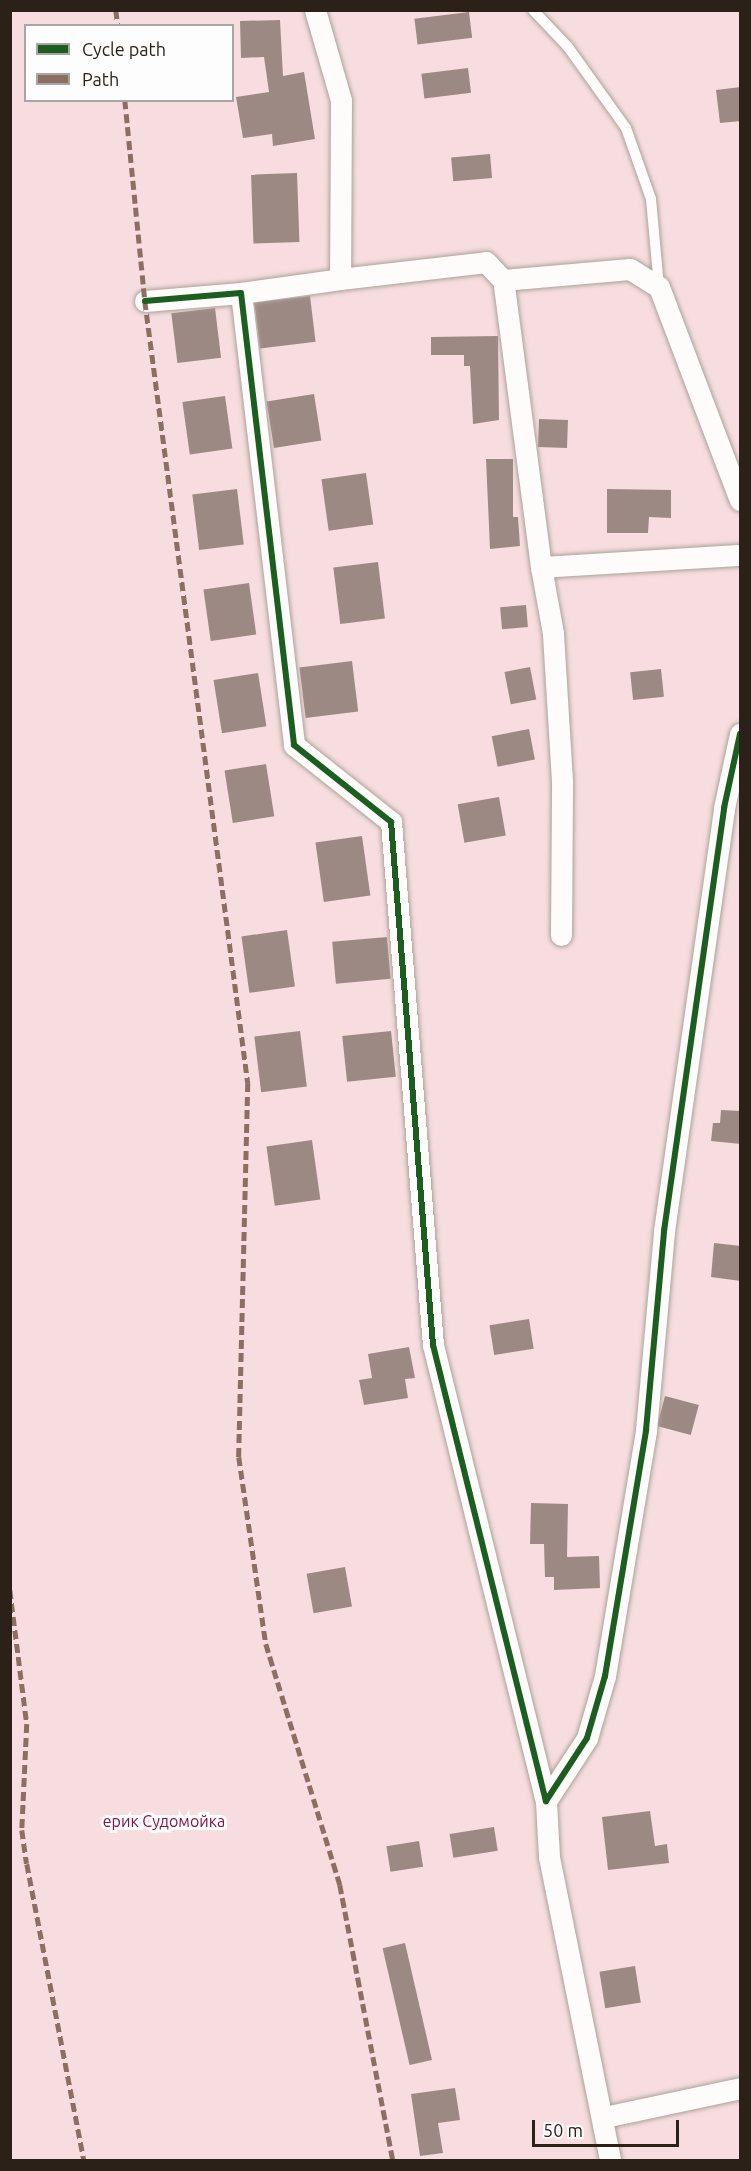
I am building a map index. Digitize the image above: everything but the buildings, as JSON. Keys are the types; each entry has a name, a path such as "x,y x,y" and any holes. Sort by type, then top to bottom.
{"street":[{"path":"315,10 341,100 340,279"},
{"path":"145,301 242,293 486,262 503,280 541,567 553,633 562,781 561,935"},
{"path":"503,280 630,269 659,287 741,500"},
{"path":"242,293 294,745 391,822 433,1345 546,1801 549,1857 604,2117 610,2160"},
{"path":"541,567 741,555"},
{"path":"546,1801 587,1738 605,1676 646,1430 664,1231 721,832 741,734"},
{"path":"604,2117 741,2088"}],"lane":[{"path":"533,10 568,47 626,128 651,200 659,287"}],"green space":[{"name":"ерик Судомойка","path":"11,11 740,11 740,2160 11,2160"}],"marked path":[{"path":"116,10 118,24"},
{"path":"125,102 145,301 248,1083 239,1457 266,1644 340,1885 393,2160"},
{"path":"10,1590 27,1724 22,1830 84,2160"}],"cycle path":[{"path":"145,301 241,293 294,745 391,822 433,1345 546,1801 587,1738 605,1676 646,1430 664,1231 724,808 740,734"}]}
